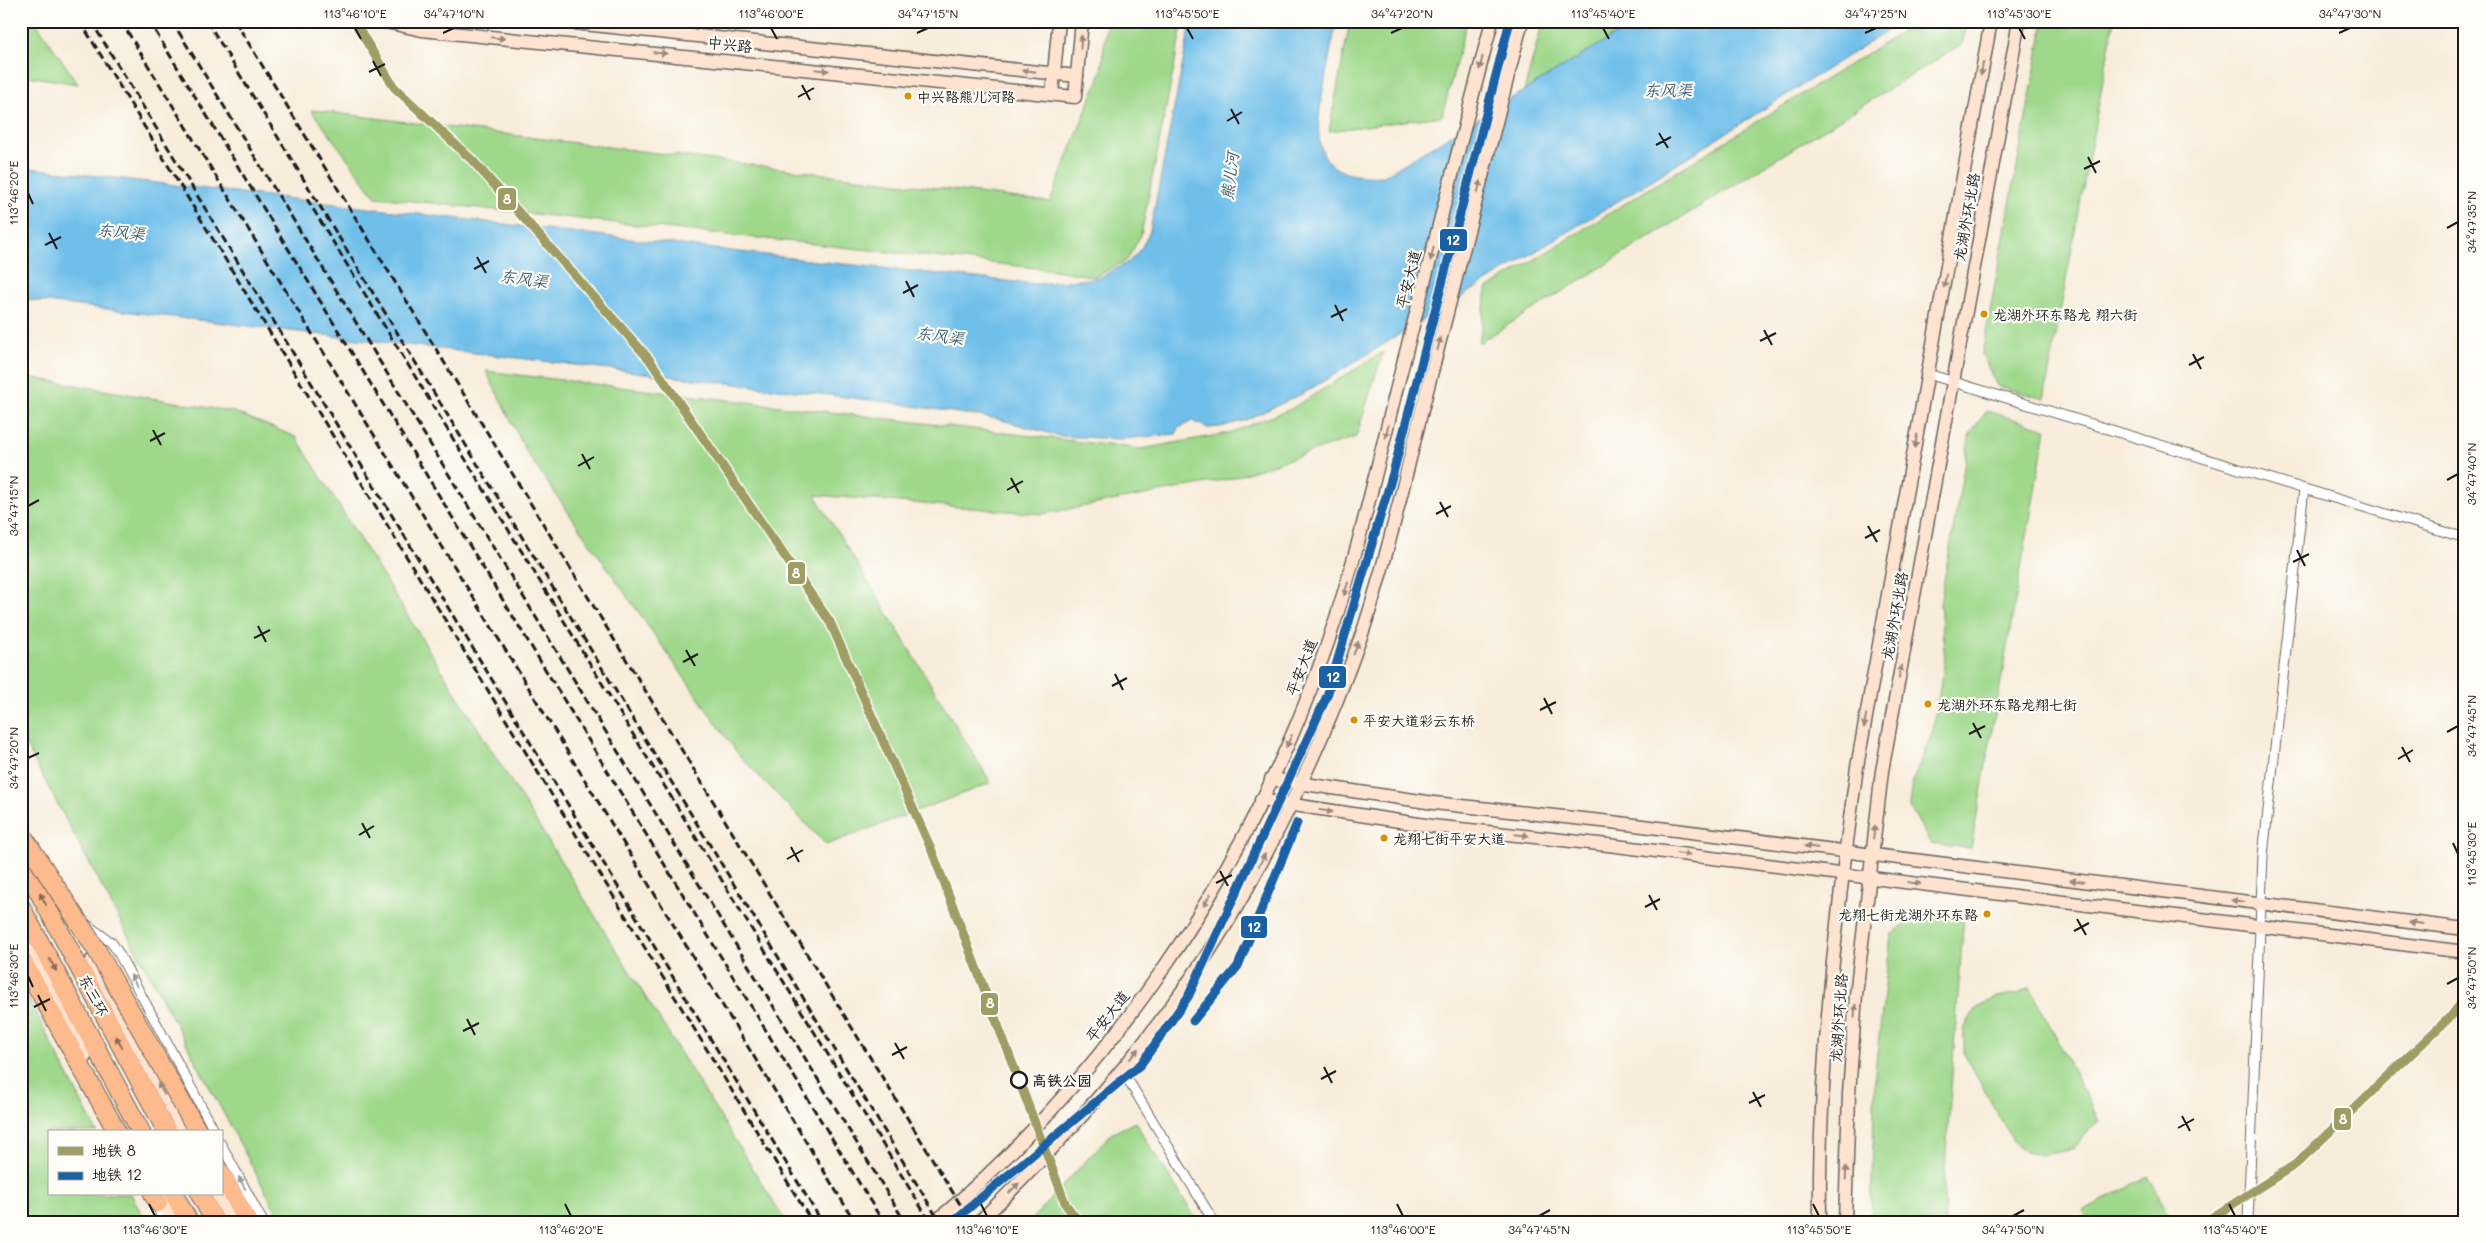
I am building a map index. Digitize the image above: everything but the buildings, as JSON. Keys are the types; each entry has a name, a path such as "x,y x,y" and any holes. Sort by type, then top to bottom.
{"highway":[{"path":"21,833 96,948 197,1130"},
{"name":"东三环","path":"21,859 166,1130"},
{"name":"东三环","path":"21,907 140,1130"},
{"path":"21,958 116,1130"},
{"path":"222,1174 248,1222"},
{"path":"175,1196 189,1222"},
{"path":"201,1196 215,1222"}],"main road":[{"name":"中兴路","path":"381,21 422,30 1076,97 1077,76 555,21"},
{"path":"1052,94 1059,21"},
{"path":"1077,76 1082,21"},
{"name":"平安大道","path":"935,1222 958,1202 1024,1136 1081,1075 1133,1011 1206,901 1271,779 1317,674 1337,618 1366,518 1398,384 1492,21"},
{"path":"979,1222 1045,1156 1122,1070 1156,1028 1230,916 1300,784 1344,684 1364,627 1394,524 1426,391 1522,21"},
{"name":"龙湖外环北路","path":"1820,1222 1824,1092 1830,993 1842,874 1857,767 1991,21"},
{"name":"龙湖外环北路","path":"1845,1222 1850,1074 1868,878 1882,771 2019,21"},
{"path":"1271,779 1407,800 1871,855 2465,929"},
{"path":"1261,800 1404,822 1842,874 2465,952"},
{"path":"21,826 183,1130"},
{"path":"21,938 125,1130"},
{"path":"156,1196 174,1222"},
{"path":"218,1196 232,1222"}],"street":[{"path":"1928,374 2465,538"},
{"path":"2248,1222 2263,855 2304,489"},
{"path":"65,909 112,943 213,1130"},
{"path":"1122,1070 1214,1222"},
{"path":"222,1146 263,1222"},
{"path":"156,1196 162,1222"}],"green space":[{"path":"21,21 35,21 78,84 21,75"},
{"path":"1107,21 1183,21 1141,235 1127,260 1095,277 1055,270 376,197 311,110 1050,202 1101,72"},
{"path":"1350,21 1467,21 1442,116 1329,131"},
{"path":"1543,21 1638,21 1524,91"},
{"path":"1920,21 1968,21 1962,44 1479,343 1487,289"},
{"path":"2044,21 2114,21 2044,399 1997,386 1982,354"},
{"path":"1383,352 1356,437 1229,479 1043,514 815,495 991,783 826,845 738,754 528,455 486,371 1141,449 1229,433 1291,409"},
{"path":"21,376 234,412 296,437 786,1222 282,1222 21,736"},
{"path":"1987,411 2046,429 1971,848 1931,844 1910,807 1913,780 1932,733 1945,660 1940,604 1970,433"},
{"path":"1923,910 1964,916 1944,1180 1945,1222 1871,1222 1875,1071 1891,935"},
{"path":"21,984 96,1130 48,1130 48,1196 132,1196 146,1222 21,1222"},
{"path":"2030,987 2100,1123 2094,1125 2073,1149 2044,1155 2025,1152 2013,1141 1964,1054 1964,1029 1975,1009 1997,997 2021,993"},
{"path":"1135,1122 1198,1222 1029,1222 1111,1134"},
{"path":"2148,1176 2173,1222 2089,1222 2083,1211"}],"water":[{"path":"1191,21 1337,21 1321,105 1319,140 1323,153 1331,164 1343,172 1361,176 1384,176 1638,21 1903,21 1636,190 1304,393 1246,420 1208,428 1192,421 1179,428 1176,434 1121,439 1059,436 998,419 887,402 21,299 21,167 825,262 1035,284 1099,278 1130,261 1142,247 1150,231"}],"railway":[{"path":"80,21 812,1222"},
{"path":"91,21 822,1222"},
{"path":"121,21 855,1222"},
{"path":"149,21 883,1222"},
{"path":"172,21 905,1222"},
{"path":"207,21 940,1222"},
{"path":"235,21 971,1222"},
{"path":"307,199 930,1222"}],"metro line":[{"name":"8","path":"354,21 394,87 473,161 649,359 830,622 932,851 1066,1205 1079,1222"},
{"name":"12","path":"952,1222 1141,1064 1188,997 1327,696 1393,473 1510,21"},
{"name":"12","path":"1193,1021 1238,966 1297,823"},
{"name":"8","path":"2205,1222 2296,1164 2452,1015 2465,998"}],"place":[{"name":"中兴路熊儿河路","path":"908,96"},
{"name":"龙湖外环东路龙 翔六街","path":"1984,314"},
{"name":"龙湖外环东路龙翔七街","path":"1928,704"},
{"name":"平安大道彩云东桥","path":"1354,720"},
{"name":"龙翔七街平安大道","path":"1384,838"},
{"name":"龙翔七街龙湖外环东路","path":"1987,914"},
{"name":"高铁公园","path":"1019,1080"}],"water label":[{"name":"东风渠","path":"1668,89"},
{"name":"熊儿河","path":"1229,176"},
{"name":"东风渠","path":"121,231"},
{"name":"东风渠","path":"524,278"},
{"name":"东风渠","path":"940,335"}]}
